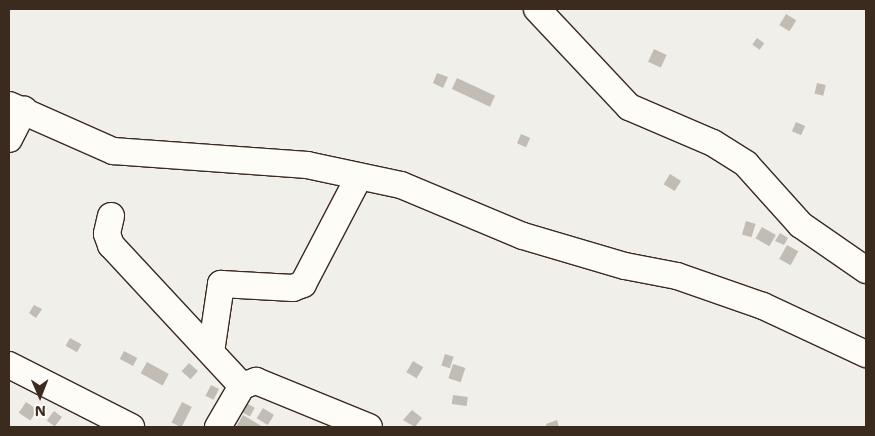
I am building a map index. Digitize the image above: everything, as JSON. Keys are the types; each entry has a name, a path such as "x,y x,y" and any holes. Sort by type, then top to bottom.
{"street":[{"path":"537,9 629,107 713,143 746,164 801,225 866,270"},
{"path":"9,138 16,108 113,151 239,157 359,176 443,200 523,236 625,266 677,276 763,306 866,354"},
{"path":"211,352 220,284 293,288 303,284 359,176"},
{"path":"111,216 107,234 111,244 242,386"},
{"path":"9,365 131,427"},
{"path":"218,427 242,386 256,381 277,386 359,425"}],"building":[{"path":"786,14 796,20 790,31 779,25"},
{"path":"757,38 764,43 760,50 752,44"},
{"path":"654,49 667,55 661,68 648,62"},
{"path":"437,73 448,77 443,88 433,83"},
{"path":"457,78 495,96 490,107 452,89"},
{"path":"817,83 826,85 823,96 815,94"},
{"path":"796,122 805,126 801,135 792,131"},
{"path":"521,134 530,138 526,147 517,143"},
{"path":"670,174 681,181 675,191 664,184"},
{"path":"746,221 756,224 751,237 742,234"},
{"path":"762,227 776,235 769,246 756,238"},
{"path":"780,233 788,238 784,245 775,241"},
{"path":"787,245 798,251 791,265 779,259"},
{"path":"34,305 42,309 36,318 29,313"},
{"path":"70,338 81,344 77,352 66,346"},
{"path":"124,351 137,358 133,366 120,359"},
{"path":"445,354 454,357 450,368 441,365"},
{"path":"413,361 423,367 417,378 406,372"},
{"path":"147,362 169,374 163,385 141,373"},
{"path":"189,363 198,371 191,379 182,371"},
{"path":"453,364 465,368 461,382 448,378"},
{"path":"211,385 219,389 214,400 206,396"},
{"path":"453,395 468,397 467,406 452,404"},
{"path":"26,402 38,410 30,421 19,413"},
{"path":"182,402 192,407 182,427 172,422"},
{"path":"246,403 255,408 250,417 241,412"},
{"path":"263,408 274,415 268,425 257,418"},
{"path":"412,410 422,418 415,427 403,420"},
{"path":"54,411 62,417 55,427 47,421"},
{"path":"243,415 263,427 236,427"},
{"path":"557,420 559,427 547,427 546,424"}]}
